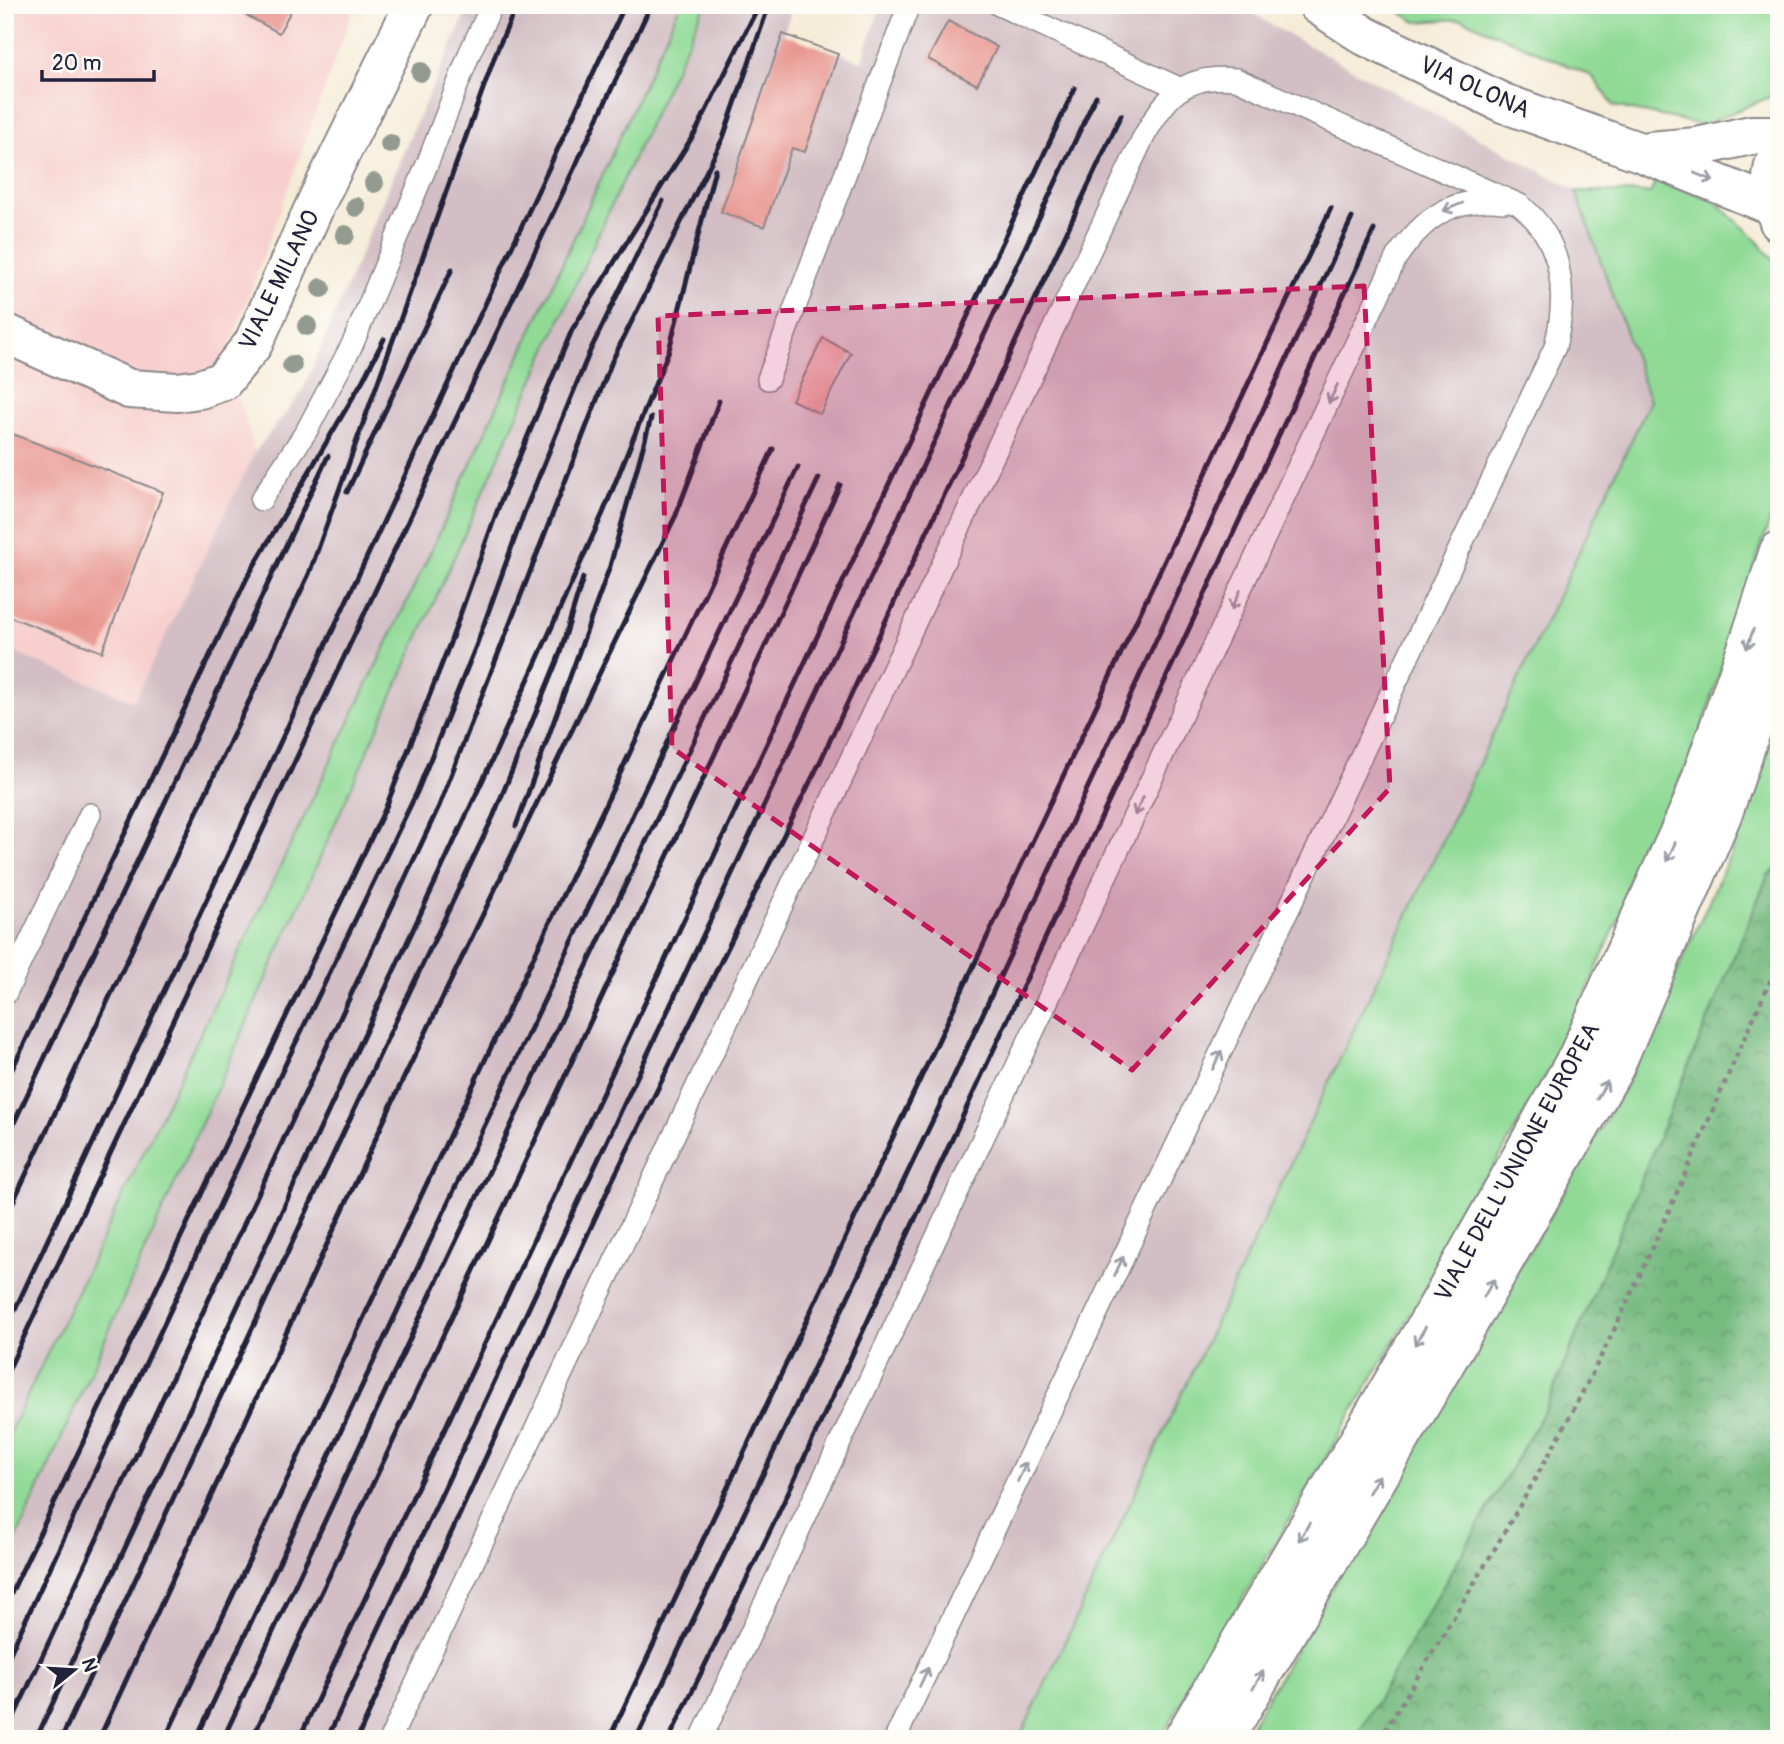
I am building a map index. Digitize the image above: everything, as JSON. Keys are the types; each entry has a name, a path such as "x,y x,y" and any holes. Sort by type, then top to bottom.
{"street":[{"name":"VIALE MILANO","path":"5,333 129,388 177,392 201,389 223,381 253,344 318,199 414,5"},
{"name":"VIA OLONA","path":"1318,5 1365,36 1503,103 1640,152 1776,214"},
{"name":"VIA OLONA","path":"1640,152 1697,147 1751,135 1779,135"},
{"path":"1776,214 1772,181 1779,152"},
{"name":"VIALE DELL'UNIONE EUROPEA","path":"1183,1739 1434,1313 1578,1056 1692,804 1779,551"},
{"name":"VIALE DELL'UNIONE EUROPEA","path":"1224,1739 1464,1331 1614,1068 1724,810 1779,650"}],"lane":[{"path":"261,500 307,430 352,342 430,157 470,52 492,5"},
{"path":"768,379 909,5"},
{"path":"999,5 1181,89"},
{"path":"390,1739 1142,140 1154,117 1181,89 1215,76 1236,79 1520,205 1534,216 1545,231 1554,251 1563,298 1560,326 1555,347 895,1739"},
{"path":"701,1739 1396,258 1420,229 1448,208 1464,202 1485,200 1520,205"},
{"path":"5,995 90,814"}],"path":[{"path":"1380,1739 1539,1474 1630,1297 1779,962"}],"highlighted area":[{"path":"1364,286 1390,788 1132,1070 672,748 658,316"}],"shaded area":[{"path":"5,5 355,5 227,356 255,452 134,702 5,649"},
{"path":"470,5 681,5 432,549 5,1442 5,649 134,701 255,452 302,392 415,125"},
{"path":"705,5 793,5 783,35 862,61 881,5 1242,5 1271,25 1576,191 1650,400 1019,1739 5,1739 5,1564 600,230"}],"green space":[{"path":"680,5 705,5 600,230 5,1564 5,1442 432,549"},
{"path":"1388,5 1779,5 1779,93 1703,125 1614,106 1592,76 1462,19 1416,22"},
{"path":"1656,181 1711,198 1751,234 1779,266 1779,487 1699,737 1561,1049 1422,1294 1160,1739 1019,1739 1650,401 1576,191 1650,193"},
{"path":"1779,711 1779,867 1768,876 1546,1408 1355,1739 1243,1739 1624,1089 1735,844"},
{"path":"1779,867 1779,1739 1355,1739 1546,1408 1768,875"}],"building":[{"path":"227,5 294,5 279,33"},
{"path":"948,21 997,47 977,85 928,59"},
{"path":"783,34 838,54 805,152 792,148 764,227 721,212"},
{"path":"823,338 851,353 820,414 792,400"},
{"path":"5,431 163,492 102,652 5,615"}],"railway":[{"path":"5,1219 309,574 497,50 517,5"},
{"path":"5,1331 625,5"},
{"path":"5,1377 651,5"},
{"path":"5,1606 386,807 450,643 500,503 572,330 696,131 759,5"},
{"path":"5,1736 439,806 612,361 723,138 769,5"},
{"path":"299,1739 1075,88"},
{"path":"327,1739 1096,96"},
{"path":"357,1739 612,1181 819,764 1121,115"},
{"path":"36,1739 493,758 603,513 669,350 715,169"},
{"path":"5,1664 286,1063 417,792 476,646 524,513 590,351 663,201"},
{"path":"609,1739 1331,208"},
{"path":"636,1739 953,1078 1352,218"},
{"path":"669,1739 773,1525 1374,230"},
{"path":"347,492 452,269"},
{"path":"5,1084 248,576 363,380 384,339"},
{"path":"99,1739 399,1088 676,515 719,401"},
{"path":"516,826 610,566 651,418"},
{"path":"165,1739 773,449"},
{"path":"5,1142 328,456"},
{"path":"196,1739 798,467"},
{"path":"223,1739 427,1302 819,478"},
{"path":"252,1739 519,1175 840,485"},
{"path":"61,1739 493,817 559,656 583,578"}]}
